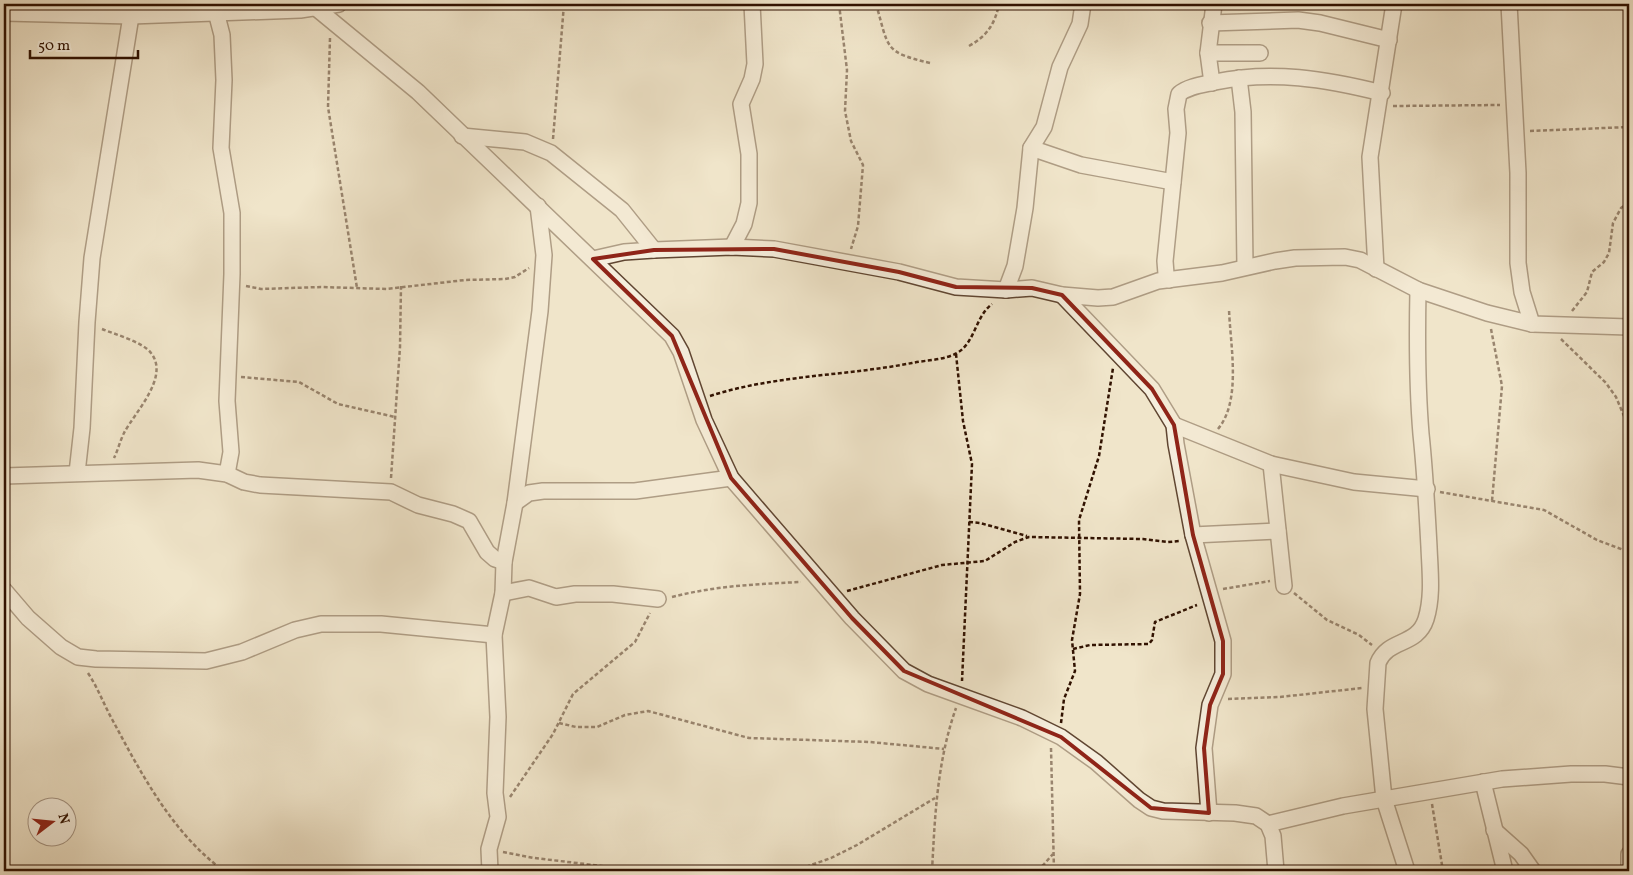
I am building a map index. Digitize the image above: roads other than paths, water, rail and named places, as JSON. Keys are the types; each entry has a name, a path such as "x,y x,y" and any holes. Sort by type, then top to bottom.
{"street":[{"path":"4,13 131,16 213,8 316,8 339,4"},
{"path":"732,248 744,224 749,203 749,154 741,104 752,78 755,64 752,4"},
{"path":"1006,290 1015,266 1025,208 1031,148 1044,127 1060,67 1080,24 1083,4"},
{"path":"1212,83 1208,53 1210,23 1214,4"},
{"path":"1376,269 1370,157 1394,4"},
{"path":"1509,4 1513,109 1516,133 1518,263 1522,292 1532,324"},
{"path":"213,8 222,35 224,80 221,148 232,213 232,274 227,375 231,452 227,474"},
{"path":"316,8 418,92 672,336 682,352 697,401 731,478 818,581 904,672 928,684 1022,718 1056,734 1096,762 1139,800 1151,808 1163,811 1256,816 1268,824 1273,836 1276,871"},
{"path":"77,473 82,428 92,258 131,16"},
{"path":"1210,23 1298,20 1329,25 1389,40"},
{"path":"1208,53 1260,53"},
{"path":"1169,280 1166,274 1165,261 1179,94 1186,88 1239,78 1292,76 1328,80 1379,100"},
{"path":"1239,78 1243,112 1245,266"},
{"path":"462,136 519,141 551,153 622,210 654,250"},
{"path":"1031,148 1081,165 1173,182"},
{"path":"490,871 489,849 498,817 494,793 498,717 494,634 503,593 504,562 515,503 540,311 544,255 538,206"},
{"path":"593,259 624,252 654,250 732,248 794,251 846,263 899,272 956,287 1006,290 1032,288 1062,295 1098,298 1113,297 1158,281 1222,272 1245,266 1295,258 1345,256 1360,260 1418,290 1487,313 1532,324 1629,327"},
{"path":"1407,871 1384,800 1374,709 1378,662 1383,652 1407,642 1418,633 1426,619 1431,596 1427,489 1418,388 1418,290"},
{"path":"1062,295 1152,389 1174,425 1193,535 1208,596 1223,642 1223,674 1212,699 1204,748 1209,813"},
{"path":"1174,425 1271,464 1354,482 1427,489"},
{"path":"1271,464 1284,586"},
{"path":"4,476 108,471 198,470 227,474 244,482 260,485 390,492 418,505 453,514 469,521 487,552 495,559 504,562"},
{"path":"515,503 529,493 543,491 635,491 731,478"},
{"path":"1193,535 1278,532"},
{"path":"503,593 529,588 556,597 575,594 613,594 658,599"},
{"path":"4,590 28,618 61,646 78,657 124,660 206,661 242,652 295,630 321,624 381,624 494,634"},
{"path":"1268,824 1343,806 1483,782 1571,774 1606,774 1629,777"},
{"path":"1483,782 1505,871"},
{"path":"1494,830 1521,854 1533,871"},
{"path":"1629,854 1629,871"}]}
